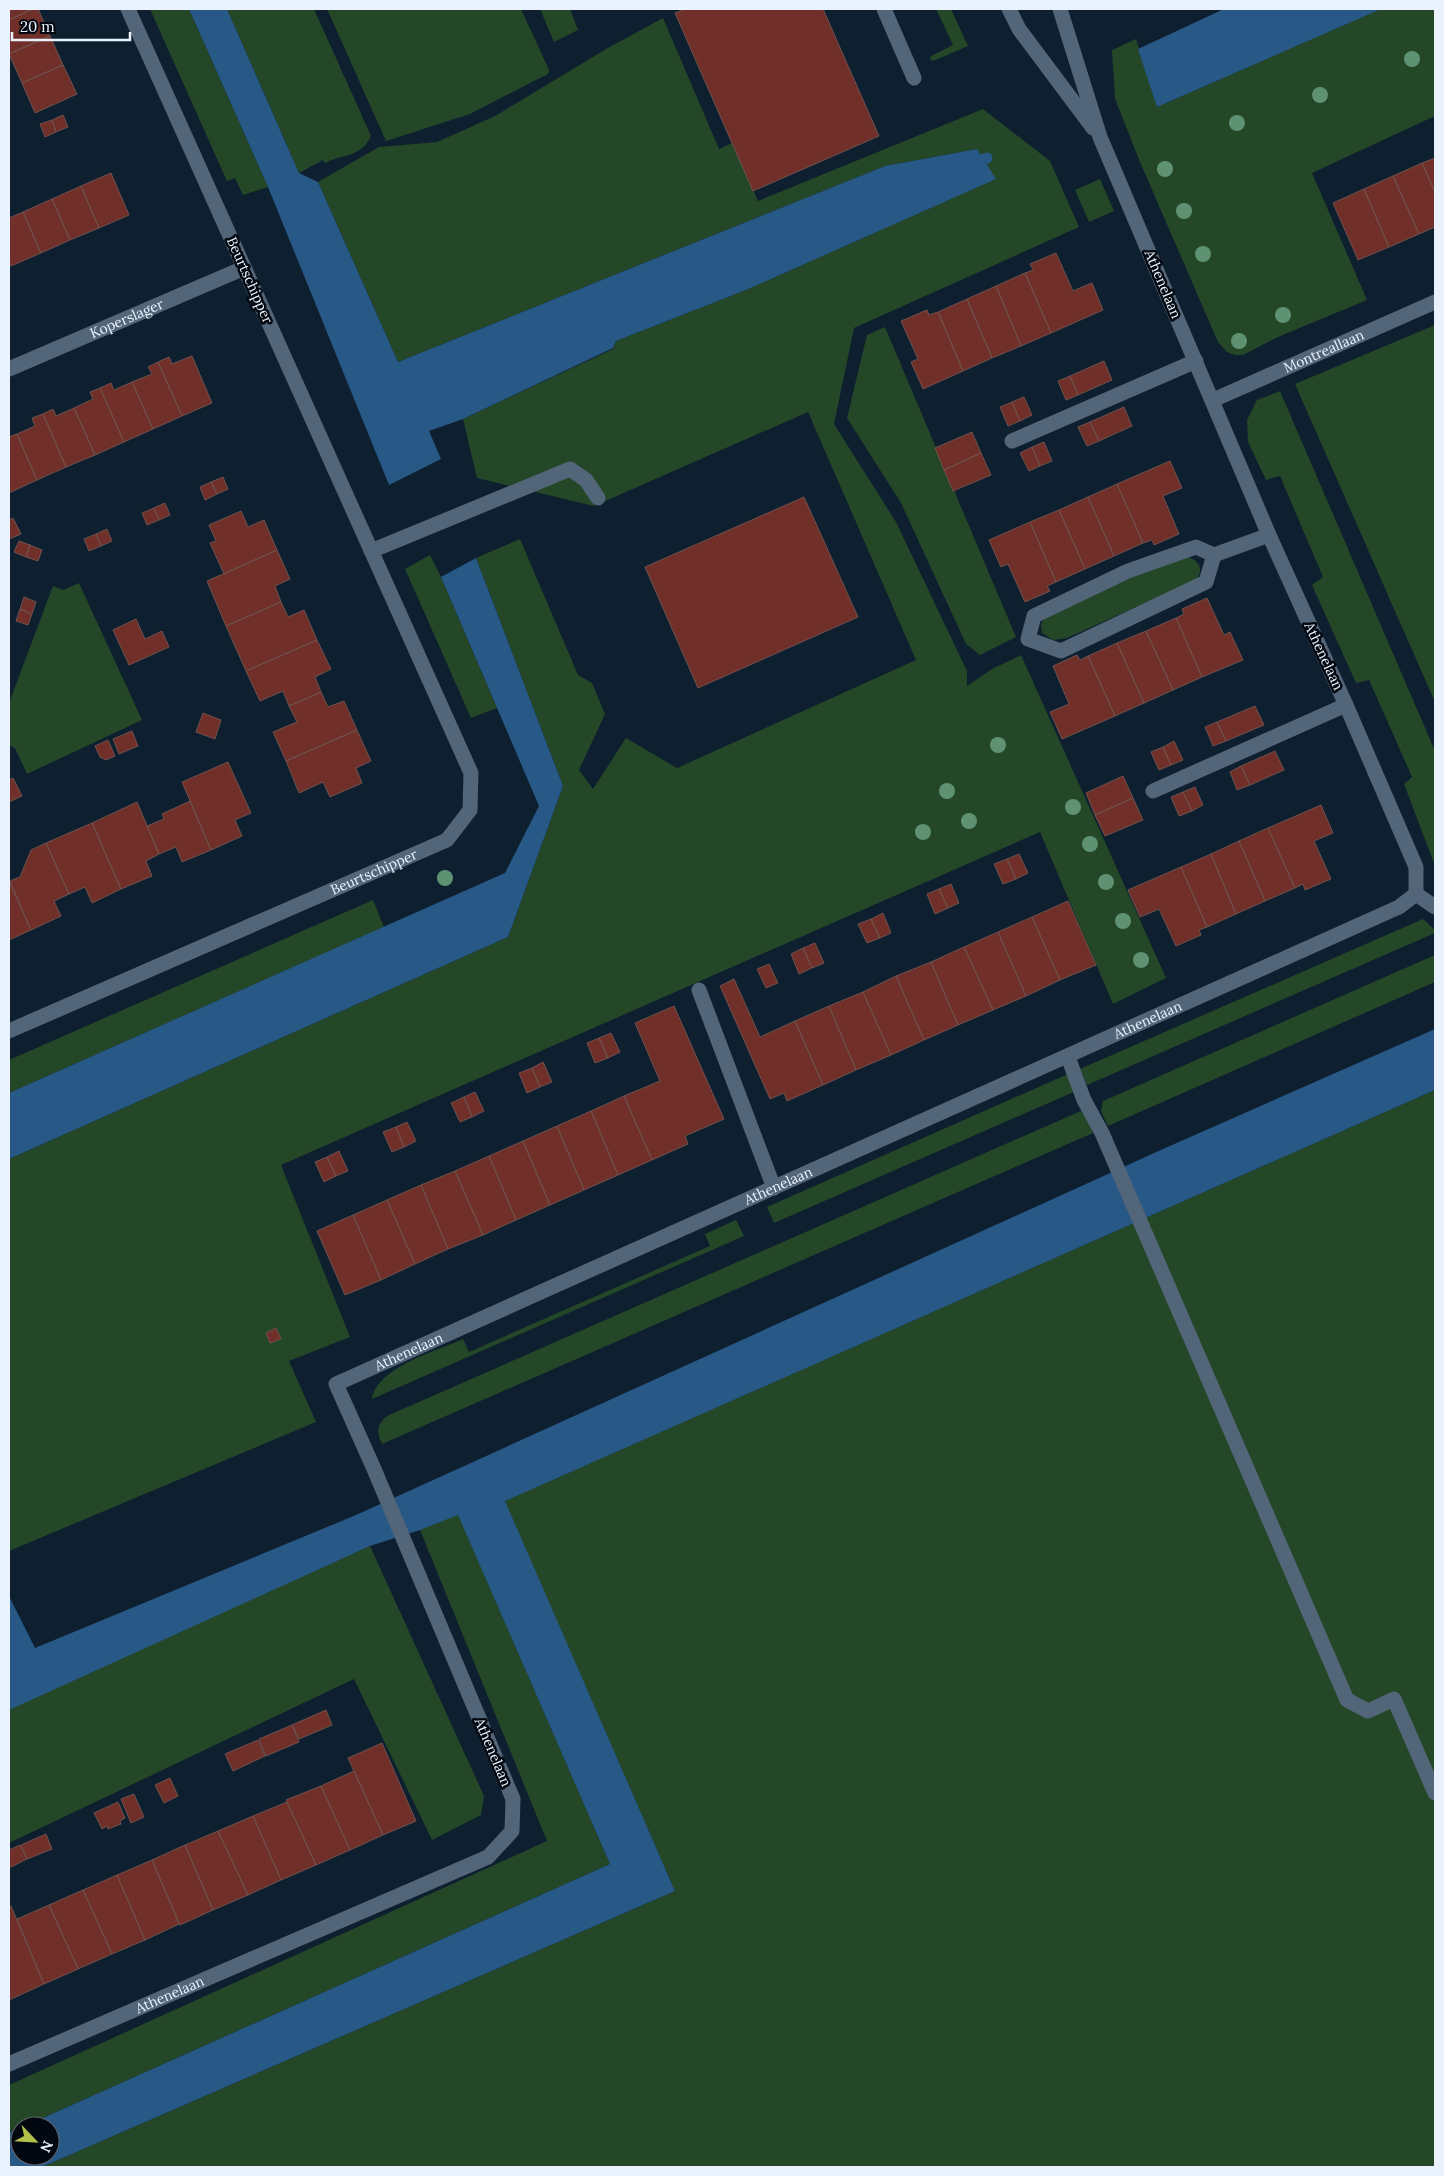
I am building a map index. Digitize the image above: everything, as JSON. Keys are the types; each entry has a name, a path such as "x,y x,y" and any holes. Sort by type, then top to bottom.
{"street":[{"name":"Beurtschipper","path":"9,1032 447,840 470,810 471,773 128,9"},
{"path":"884,9 914,78"},
{"name":"Athenelaan","path":"1010,9 1019,29 1100,137"},
{"name":"Athenelaan","path":"9,2064 488,1857 512,1831 513,1799 374,1469 336,1384 1399,907 1416,894 1416,867 1346,705 1268,535 1213,400 1100,137 1060,9"},
{"name":"Koperslager","path":"9,369 244,268"},
{"name":"Montreallaan","path":"1213,400 1435,302"},
{"path":"1012,441 1196,361"},
{"path":"371,552 570,469 586,480 598,498"},
{"path":"1214,555 1206,582 1061,651 1028,639 1034,616 1128,571 1196,547 1214,555 1268,535"},
{"path":"1154,791 1346,705"},
{"path":"1416,894 1435,907"},
{"path":"699,990 774,1188"},
{"path":"1068,1057 1084,1100 1143,1229 1347,1700 1368,1711 1394,1699 1435,1793"}],"green space":[{"path":"150,9 189,9 268,187 243,195 235,178 227,181"},
{"path":"227,9 314,9 371,136 367,143 357,152 325,163 323,160 299,173"},
{"path":"327,9 521,9 549,70 548,74 470,114 386,141"},
{"path":"540,9 570,9 578,30 554,42"},
{"path":"936,9 951,9 968,46 933,61 930,59 931,56 953,45"},
{"path":"1380,9 1435,9 1435,116 1312,173 1367,300 1278,337 1243,355 1227,352 1218,342 1140,162 1115,99 1112,50 1136,39 1157,107"},
{"path":"663,18 719,149 732,143 758,201 983,109 1050,161 1079,227 854,328 834,424 896,522 967,671 967,686 992,669 1021,655 1166,978 1113,1004 1040,832 281,1165 350,1337 289,1361 316,1422 9,1551 9,1159 508,937 563,786 476,558 520,539 578,675 592,683 605,714 579,770 593,789 626,738 677,768 916,660 808,412 594,506 477,478 463,419 613,349 616,341 746,290 995,179 977,149 885,166 398,362 318,182 379,147 437,142 495,116 606,49"},
{"path":"1100,179 1114,211 1089,222 1075,190"},
{"path":"1435,325 1435,702 1295,384"},
{"path":"885,327 1016,637 980,655 966,644 901,503 847,418 867,335"},
{"path":"1280,391 1435,751 1435,866 1404,784 1412,777 1369,680 1356,683 1312,585 1323,577 1280,476 1266,480 1248,442 1247,420 1257,400"},
{"path":"430,555 497,708 471,718 405,569"},
{"path":"1187,557 1198,563 1200,573 1196,580 1067,638 1053,640 1042,633 1041,625 1043,620 1062,608 1169,561"},
{"path":"79,583 142,720 27,774 15,748 9,745 9,703 53,586 63,590"},
{"path":"373,900 384,927 9,1093 9,1060"},
{"path":"1423,919 1435,930 1435,933 1087,1085 1080,1069"},
{"path":"1435,955 1435,982 1108,1126 1101,1111 1103,1101"},
{"path":"1068,1074 1076,1091 774,1223 767,1207"},
{"path":"1435,1090 1435,2167 42,2167 60,2166 60,2159 675,1891 504,1501"},
{"path":"1083,1110 1093,1133 382,1444 378,1428 387,1416"},
{"path":"736,1220 744,1236 372,1399 376,1388 385,1378 396,1369 424,1355 463,1339 469,1352 710,1246 705,1234"},
{"path":"458,1514 610,1864 47,2116 10,2116 9,2133 9,2085 547,1841 420,1530"},
{"path":"370,1546 484,1796 481,1815 432,1840 354,1679 9,1843 9,1708"}],"water":[{"path":"189,9 227,9 299,173 318,182 398,362 885,166 977,149 996,179 746,290 616,341 613,348 463,419 429,431 441,459 389,485 268,187"},
{"path":"1224,9 1381,9 1157,107 1138,49"},
{"path":"476,558 563,786 508,937 9,1159 9,1093 505,873 539,806 441,577"},
{"path":"1435,1029 1435,1090 505,1501 675,1891 60,2159 60,2116 47,2116 610,1864 458,1515 420,1530 370,1546 9,1710 9,1596 35,1648 356,1515 1163,1149"},
{"path":"9,2133 10,2166 44,2166 9,2167"}],"building":[{"path":"9,9 33,9 9,20"},
{"path":"33,9 38,9 50,36 9,54 9,20"},
{"path":"685,9 823,9 879,136 753,191 675,13"},
{"path":"50,36 63,65 22,83 9,54"},
{"path":"63,65 77,94 35,113 22,83"},
{"path":"63,115 68,127 56,132 52,120"},
{"path":"52,120 56,132 45,137 40,124"},
{"path":"1435,158 1435,192 1422,163"},
{"path":"1422,163 1435,192 1435,227 1419,234 1393,176"},
{"path":"111,173 129,215 99,228 81,186"},
{"path":"1393,176 1419,234 1389,247 1364,189"},
{"path":"81,186 99,228 70,240 52,199"},
{"path":"1364,189 1389,247 1358,260 1333,203"},
{"path":"52,199 70,240 41,253 23,212"},
{"path":"23,212 41,253 11,266 9,262 9,218"},
{"path":"1056,253 1073,291 1092,283 1103,310 1051,333 1025,273 1033,270 1030,264"},
{"path":"1025,273 1051,333 1021,346 996,286"},
{"path":"996,286 1021,346 992,358 967,299"},
{"path":"967,299 992,358 963,371 938,312"},
{"path":"927,310 929,315 938,312 963,371 923,389 911,362 918,359 901,321"},
{"path":"192,356 212,403 182,416 158,362 169,357 172,364"},
{"path":"1104,361 1112,380 1078,395 1070,376"},
{"path":"158,362 182,416 153,429 132,382 152,374 148,367"},
{"path":"1070,376 1078,395 1066,400 1058,381"},
{"path":"132,382 153,429 124,442 100,388 111,383 114,390"},
{"path":"100,388 124,442 95,455 74,408 93,399 90,392"},
{"path":"1024,397 1032,415 1020,421 1012,402"},
{"path":"1012,402 1020,421 1008,426 1000,407"},
{"path":"1124,407 1132,426 1099,441 1090,422"},
{"path":"74,408 95,455 66,467 43,414 53,409 56,416"},
{"path":"43,414 66,467 37,480 17,434 35,426 32,418"},
{"path":"1090,422 1099,441 1087,446 1078,427"},
{"path":"972,432 981,453 944,470 935,448"},
{"path":"17,434 37,480 9,493 9,437"},
{"path":"1044,442 1052,461 1040,466 1032,447"},
{"path":"1032,447 1040,466 1029,471 1020,453"},
{"path":"981,453 991,475 953,491 944,470"},
{"path":"1170,461 1182,488 1163,496 1179,534 1154,545 1152,540 1143,543 1117,484"},
{"path":"223,477 228,489 217,494 211,482"},
{"path":"211,482 217,494 205,500 200,487"},
{"path":"1117,484 1143,543 1114,556 1088,497"},
{"path":"804,497 858,617 698,688 645,567"},
{"path":"1088,497 1114,556 1085,569 1059,510"},
{"path":"165,503 170,515 159,520 154,508"},
{"path":"154,508 159,520 147,525 142,513"},
{"path":"1059,510 1085,569 1056,582 1030,522"},
{"path":"241,511 248,527 264,520 277,550 224,574 210,543 216,541 209,525"},
{"path":"13,518 21,534 9,539 9,520"},
{"path":"1030,522 1056,582 1047,586 1050,591 1025,602 1008,564 1001,567 989,540"},
{"path":"107,529 112,541 101,546 96,534"},
{"path":"96,534 101,546 89,551 84,539"},
{"path":"19,541 30,545 26,557 14,552"},
{"path":"30,545 42,550 38,561 26,557"},
{"path":"277,550 290,579 275,586 281,602 226,626 207,581"},
{"path":"24,597 36,602 32,614 20,609"},
{"path":"1207,598 1224,635 1230,632 1243,660 1202,677 1176,618 1184,614 1182,609"},
{"path":"281,602 288,617 304,610 317,640 246,671 226,626"},
{"path":"20,609 32,614 28,625 16,621"},
{"path":"1176,618 1202,677 1173,690 1146,631"},
{"path":"136,619 145,639 162,631 169,647 129,665 113,630"},
{"path":"1146,631 1173,690 1144,703 1117,643"},
{"path":"317,640 331,669 315,677 321,692 289,706 283,691 260,701 246,671"},
{"path":"1117,643 1144,703 1115,716 1088,656"},
{"path":"1077,655 1080,660 1088,656 1115,716 1062,739 1050,712 1069,704 1053,666"},
{"path":"321,692 328,707 344,701 357,730 286,761 273,732 297,722 289,706"},
{"path":"1255,706 1264,725 1226,741 1217,722"},
{"path":"203,713 221,720 215,739 196,732"},
{"path":"1217,722 1226,741 1213,746 1205,727"},
{"path":"357,730 371,761 356,768 362,783 330,797 323,782 299,793 286,761"},
{"path":"132,731 138,746 119,754 113,739"},
{"path":"108,740 115,756 106,760 100,757 95,746"},
{"path":"1174,741 1183,760 1171,765 1163,747"},
{"path":"1163,747 1171,765 1159,770 1151,752"},
{"path":"1275,751 1284,770 1250,785 1241,766"},
{"path":"228,762 251,813 235,820 242,836 211,850 182,782"},
{"path":"1241,766 1250,785 1237,790 1230,772"},
{"path":"1123,776 1133,798 1095,815 1086,793"},
{"path":"13,778 22,796 9,802 9,780"},
{"path":"1195,787 1203,805 1192,811 1183,792"},
{"path":"1183,792 1192,811 1179,816 1171,797"},
{"path":"1133,798 1143,820 1105,836 1095,815"},
{"path":"190,801 211,850 182,862 176,847 159,854 147,826 164,819 162,814"},
{"path":"137,802 159,854 146,861 152,876 121,889 92,823"},
{"path":"1321,805 1333,833 1314,841 1331,879 1305,890 1303,884 1295,888 1268,828"},
{"path":"92,823 121,889 92,903 85,887 69,894 46,843"},
{"path":"1268,828 1295,888 1265,901 1239,841"},
{"path":"1239,841 1265,901 1236,914 1211,854"},
{"path":"46,843 69,894 54,901 61,916 31,930 10,881 20,877 31,850"},
{"path":"1019,854 1028,873 1016,879 1007,859"},
{"path":"1211,854 1236,914 1207,927 1181,867"},
{"path":"1007,859 1016,879 1003,884 994,864"},
{"path":"1181,867 1207,927 1199,930 1201,935 1176,946 1159,909 1140,917 1128,890"},
{"path":"9,881 31,930 9,940"},
{"path":"951,884 959,903 948,908 939,889"},
{"path":"939,889 948,908 935,914 927,894"},
{"path":"1068,901 1096,965 1060,980 1032,917"},
{"path":"883,913 891,933 880,938 871,919"},
{"path":"1032,917 1060,980 1026,996 998,932"},
{"path":"871,919 880,938 867,943 858,924"},
{"path":"998,932 1026,996 993,1010 964,947"},
{"path":"815,943 824,963 812,968 803,948"},
{"path":"964,947 993,1010 958,1025 931,962"},
{"path":"803,948 812,968 799,974 791,954"},
{"path":"931,962 958,1025 924,1040 896,976"},
{"path":"769,964 778,983 766,988 757,969"},
{"path":"896,976 924,1040 891,1055 863,992"},
{"path":"734,979 760,1037 795,1021 823,1085 787,1101 784,1093 770,1099 720,986"},
{"path":"863,992 891,1055 856,1070 829,1006"},
{"path":"674,1006 724,1119 685,1136 688,1144 652,1160 624,1096 660,1081 635,1023"},
{"path":"829,1006 856,1070 823,1085 795,1021"},
{"path":"611,1033 620,1052 608,1058 599,1038"},
{"path":"599,1038 608,1058 595,1063 587,1043"},
{"path":"543,1062 552,1082 540,1087 532,1068"},
{"path":"532,1068 540,1087 527,1093 519,1073"},
{"path":"475,1092 484,1111 472,1117 464,1097"},
{"path":"624,1096 652,1160 618,1175 591,1111"},
{"path":"464,1097 472,1117 460,1122 451,1103"},
{"path":"591,1111 618,1175 584,1190 557,1126"},
{"path":"407,1122 416,1141 404,1147 396,1127"},
{"path":"557,1126 584,1190 550,1205 523,1141"},
{"path":"396,1127 404,1147 392,1152 383,1132"},
{"path":"523,1141 550,1205 516,1220 489,1156"},
{"path":"339,1151 348,1171 336,1176 327,1157"},
{"path":"489,1156 516,1220 483,1235 455,1171"},
{"path":"327,1157 336,1176 324,1182 315,1162"},
{"path":"455,1171 483,1235 448,1249 421,1185"},
{"path":"421,1185 448,1249 415,1264 387,1200"},
{"path":"387,1200 415,1264 381,1280 353,1215"},
{"path":"353,1215 381,1280 345,1295 317,1231"},
{"path":"276,1328 281,1339 270,1343 266,1333"},
{"path":"326,1710 332,1725 299,1739 292,1725"},
{"path":"292,1725 299,1742 266,1756 259,1739"},
{"path":"258,1740 265,1756 233,1771 225,1754"},
{"path":"382,1743 416,1821 383,1835 348,1758"},
{"path":"354,1771 383,1835 350,1850 321,1786"},
{"path":"170,1778 178,1796 164,1803 155,1785"},
{"path":"321,1786 350,1850 316,1865 286,1800"},
{"path":"134,1794 144,1817 131,1823 121,1799"},
{"path":"118,1802 125,1818 120,1821 121,1824 108,1829 107,1826 102,1829 94,1813"},
{"path":"287,1802 316,1865 281,1880 253,1816"},
{"path":"253,1816 281,1880 248,1895 218,1831"},
{"path":"218,1831 248,1895 213,1910 185,1845"},
{"path":"46,1834 52,1849 27,1859 21,1845"},
{"path":"20,1845 27,1859 9,1868 9,1850"},
{"path":"185,1845 213,1910 180,1925 152,1860"},
{"path":"152,1860 179,1924 145,1940 117,1875"},
{"path":"117,1875 145,1940 112,1954 83,1890"},
{"path":"83,1890 112,1954 78,1969 49,1905"},
{"path":"49,1905 78,1969 44,1984 17,1919"},
{"path":"11,1906 44,1984 9,2000 9,1907"}],"waterway":[{"path":"969,165 987,158"}]}
